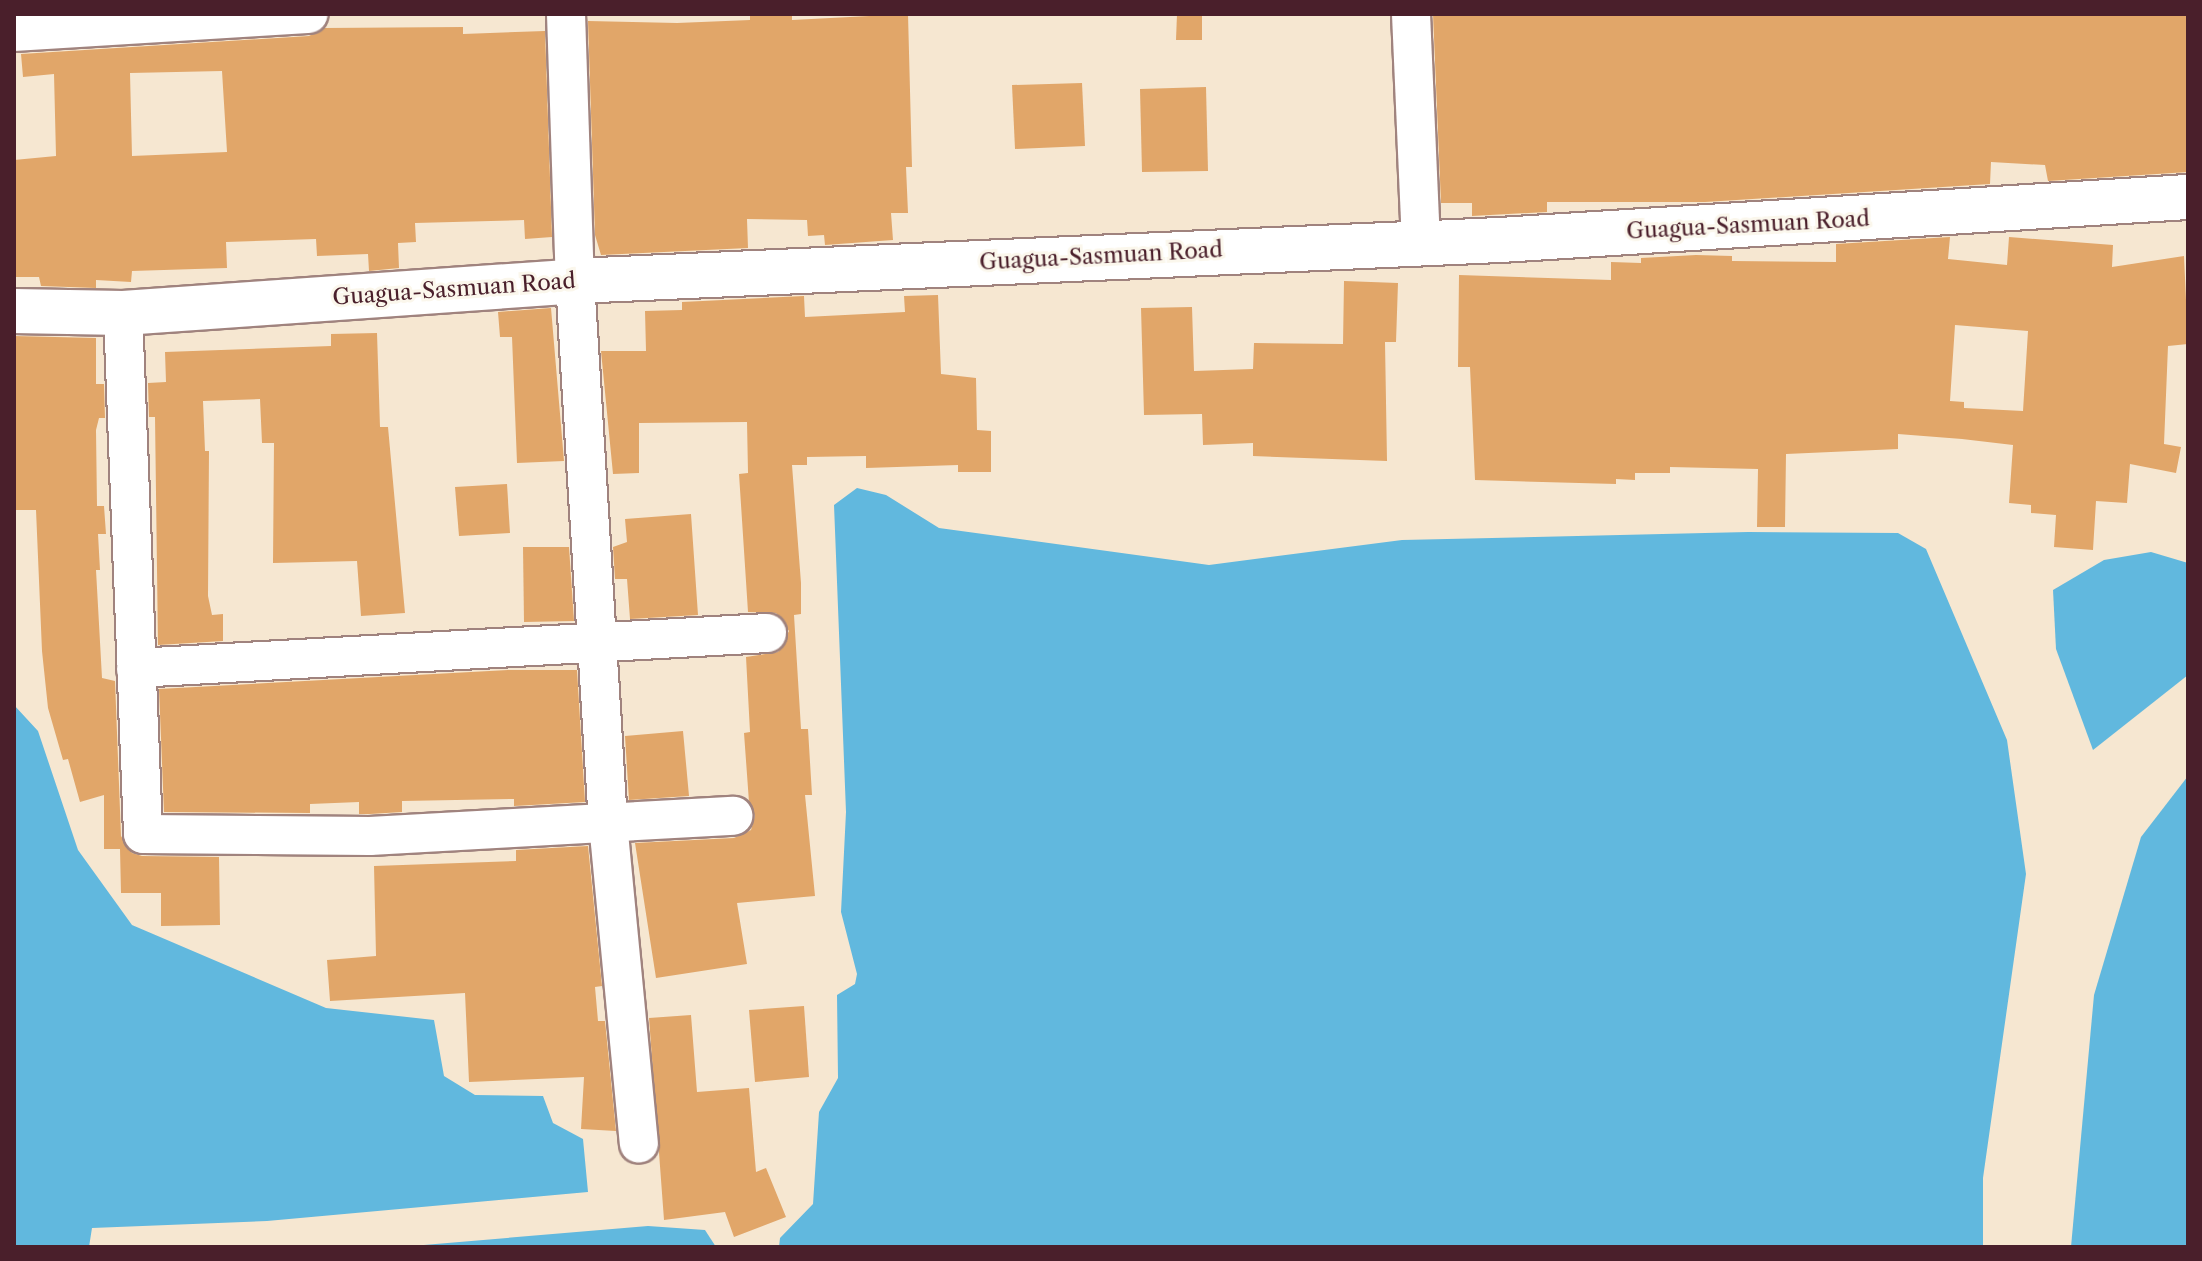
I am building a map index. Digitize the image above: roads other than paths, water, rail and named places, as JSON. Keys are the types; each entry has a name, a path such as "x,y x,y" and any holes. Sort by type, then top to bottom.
{"main road":[{"name":"Guagua-Sasmuan Road","path":"14,311 123,313 575,281 2010,211 2188,197"}],"street":[{"path":"14,32 308,14"},
{"path":"566,14 575,281 601,643 608,823 639,1144"},
{"path":"1411,14 1421,241"},
{"path":"123,313 143,834 370,836 733,816"},
{"path":"136,668 767,633"}],"water":[{"path":"857,488 886,495 939,528 1209,565 1402,540 1748,532 1898,533 1926,549 2007,740 2026,874 1983,1178 1983,1247 779,1247 780,1238 813,1204 819,1112 838,1078 837,995 855,984 857,974 841,912 846,812 834,505"},
{"path":"2151,552 2188,563 2188,675 2093,750 2056,649 2053,590 2104,560"},
{"path":"14,705 38,731 78,850 132,925 326,1008 434,1020 444,1076 475,1095 543,1096 553,1123 583,1139 588,1192 267,1221 92,1228 89,1247 14,1247"},
{"path":"2188,776 2188,1247 2071,1247 2094,995 2141,837"},
{"path":"648,1226 705,1230 716,1247 400,1247"}]}
